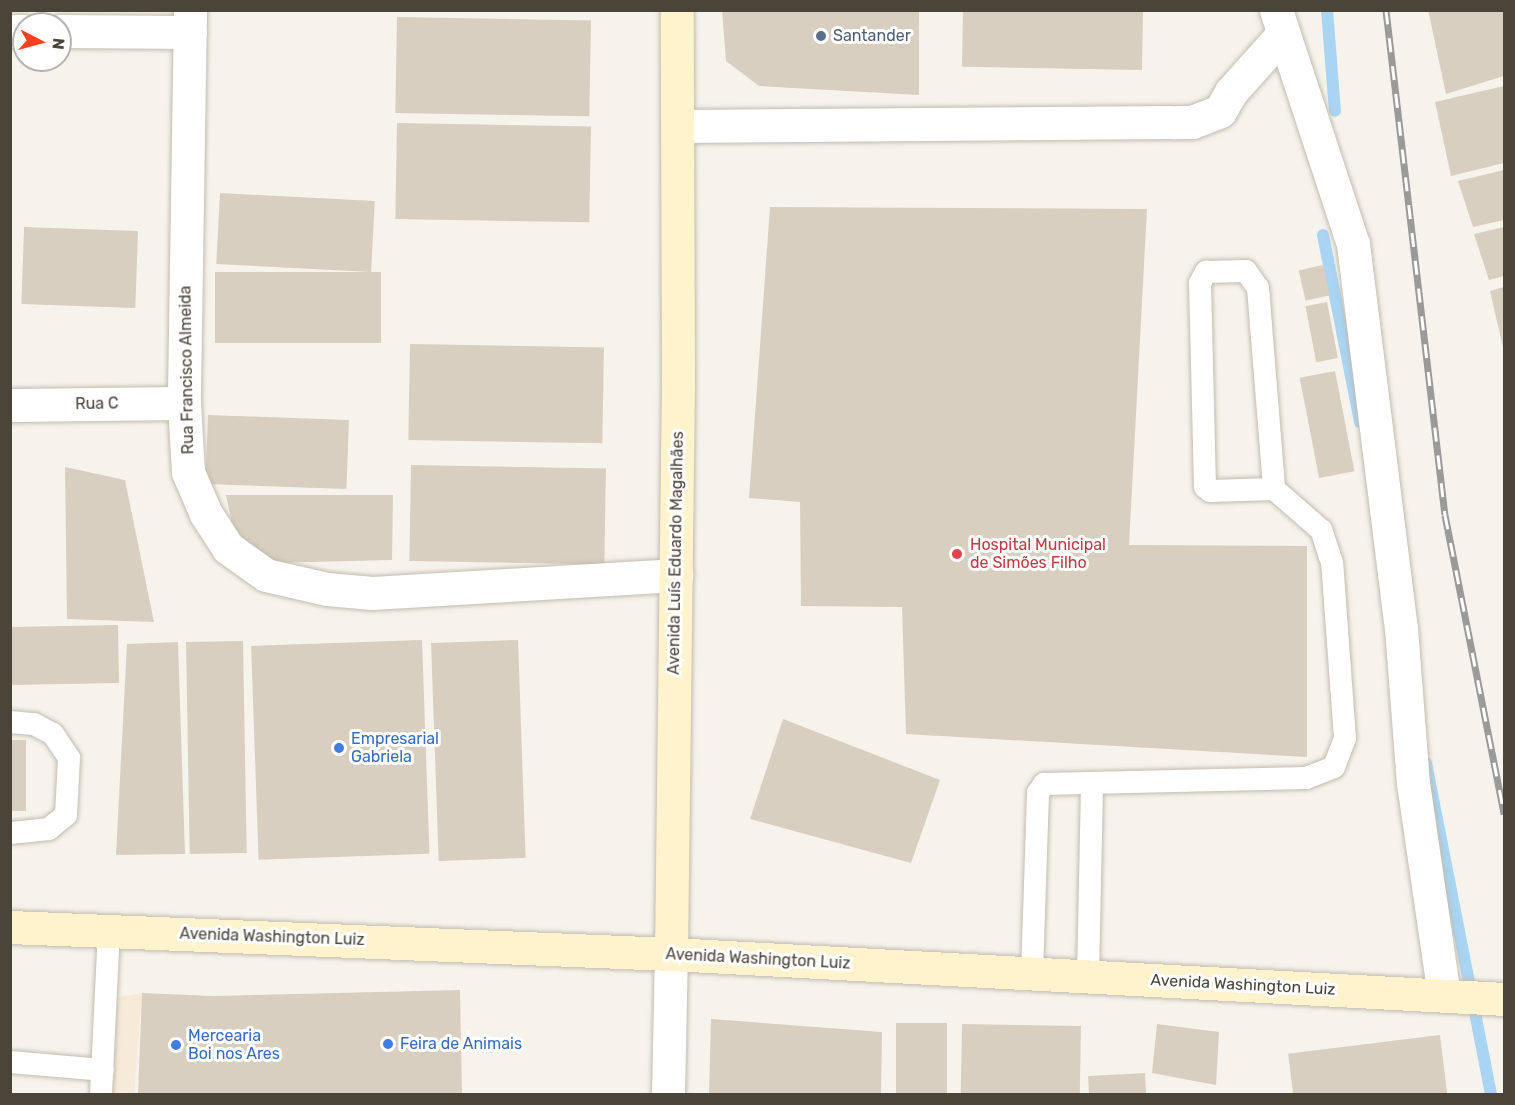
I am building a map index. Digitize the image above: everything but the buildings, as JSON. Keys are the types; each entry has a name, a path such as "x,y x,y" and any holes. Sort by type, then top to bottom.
{"main road":[{"name":"Avenida Luís Eduardo Magalhães","path":"671,954 676,575 678,126 676,10"},
{"name":"Avenida Washington Luiz","path":"10,927 671,954 1504,999"}],"street":[{"path":"72,31 190,21"},
{"name":"Rua Francisco Almeida","path":"190,21 184,404 188,472 206,514 228,549 266,575 327,589 372,593 676,575"},
{"path":"678,126 1192,122 1220,111 1279,23"},
{"path":"1279,23 1353,244 1401,628 1413,783 1453,996"},
{"name":"Rua C","path":"10,405 184,404"},
{"name":"Avenida Luís Eduardo Magalhães","path":"668,1095 671,954"}],"lane":[{"path":"1032,974 1038,793 1050,783 1306,778 1334,767 1345,738 1332,563 1321,530 1274,489 1210,491 1205,487 1200,283 1206,272 1246,271 1258,288 1274,489"},
{"path":"10,722 34,724 53,734 69,758 66,815 50,829 10,833"},
{"path":"1088,977 1092,783"},
{"path":"101,1095 109,930"},
{"path":"10,1062 103,1070"}],"shaded area":[{"path":"142,993 134,1094 101,1094 106,999"}],"waterway":[{"path":"1327,10 1335,111"},
{"path":"1323,235 1360,422"},
{"path":"1426,763 1491,1094"}],"railway":[{"path":"1386,10 1445,515 1504,814"}],"place":[{"name":"Santander","path":"821,36"},
{"name":"Hospital Municipal de Simões Filho","path":"957,554"},
{"name":"Empresarial Gabriela","path":"339,748"},
{"name":"Feira de Animais","path":"388,1044"},
{"name":"Mercearia Boi nos Ares","path":"176,1045"}]}
